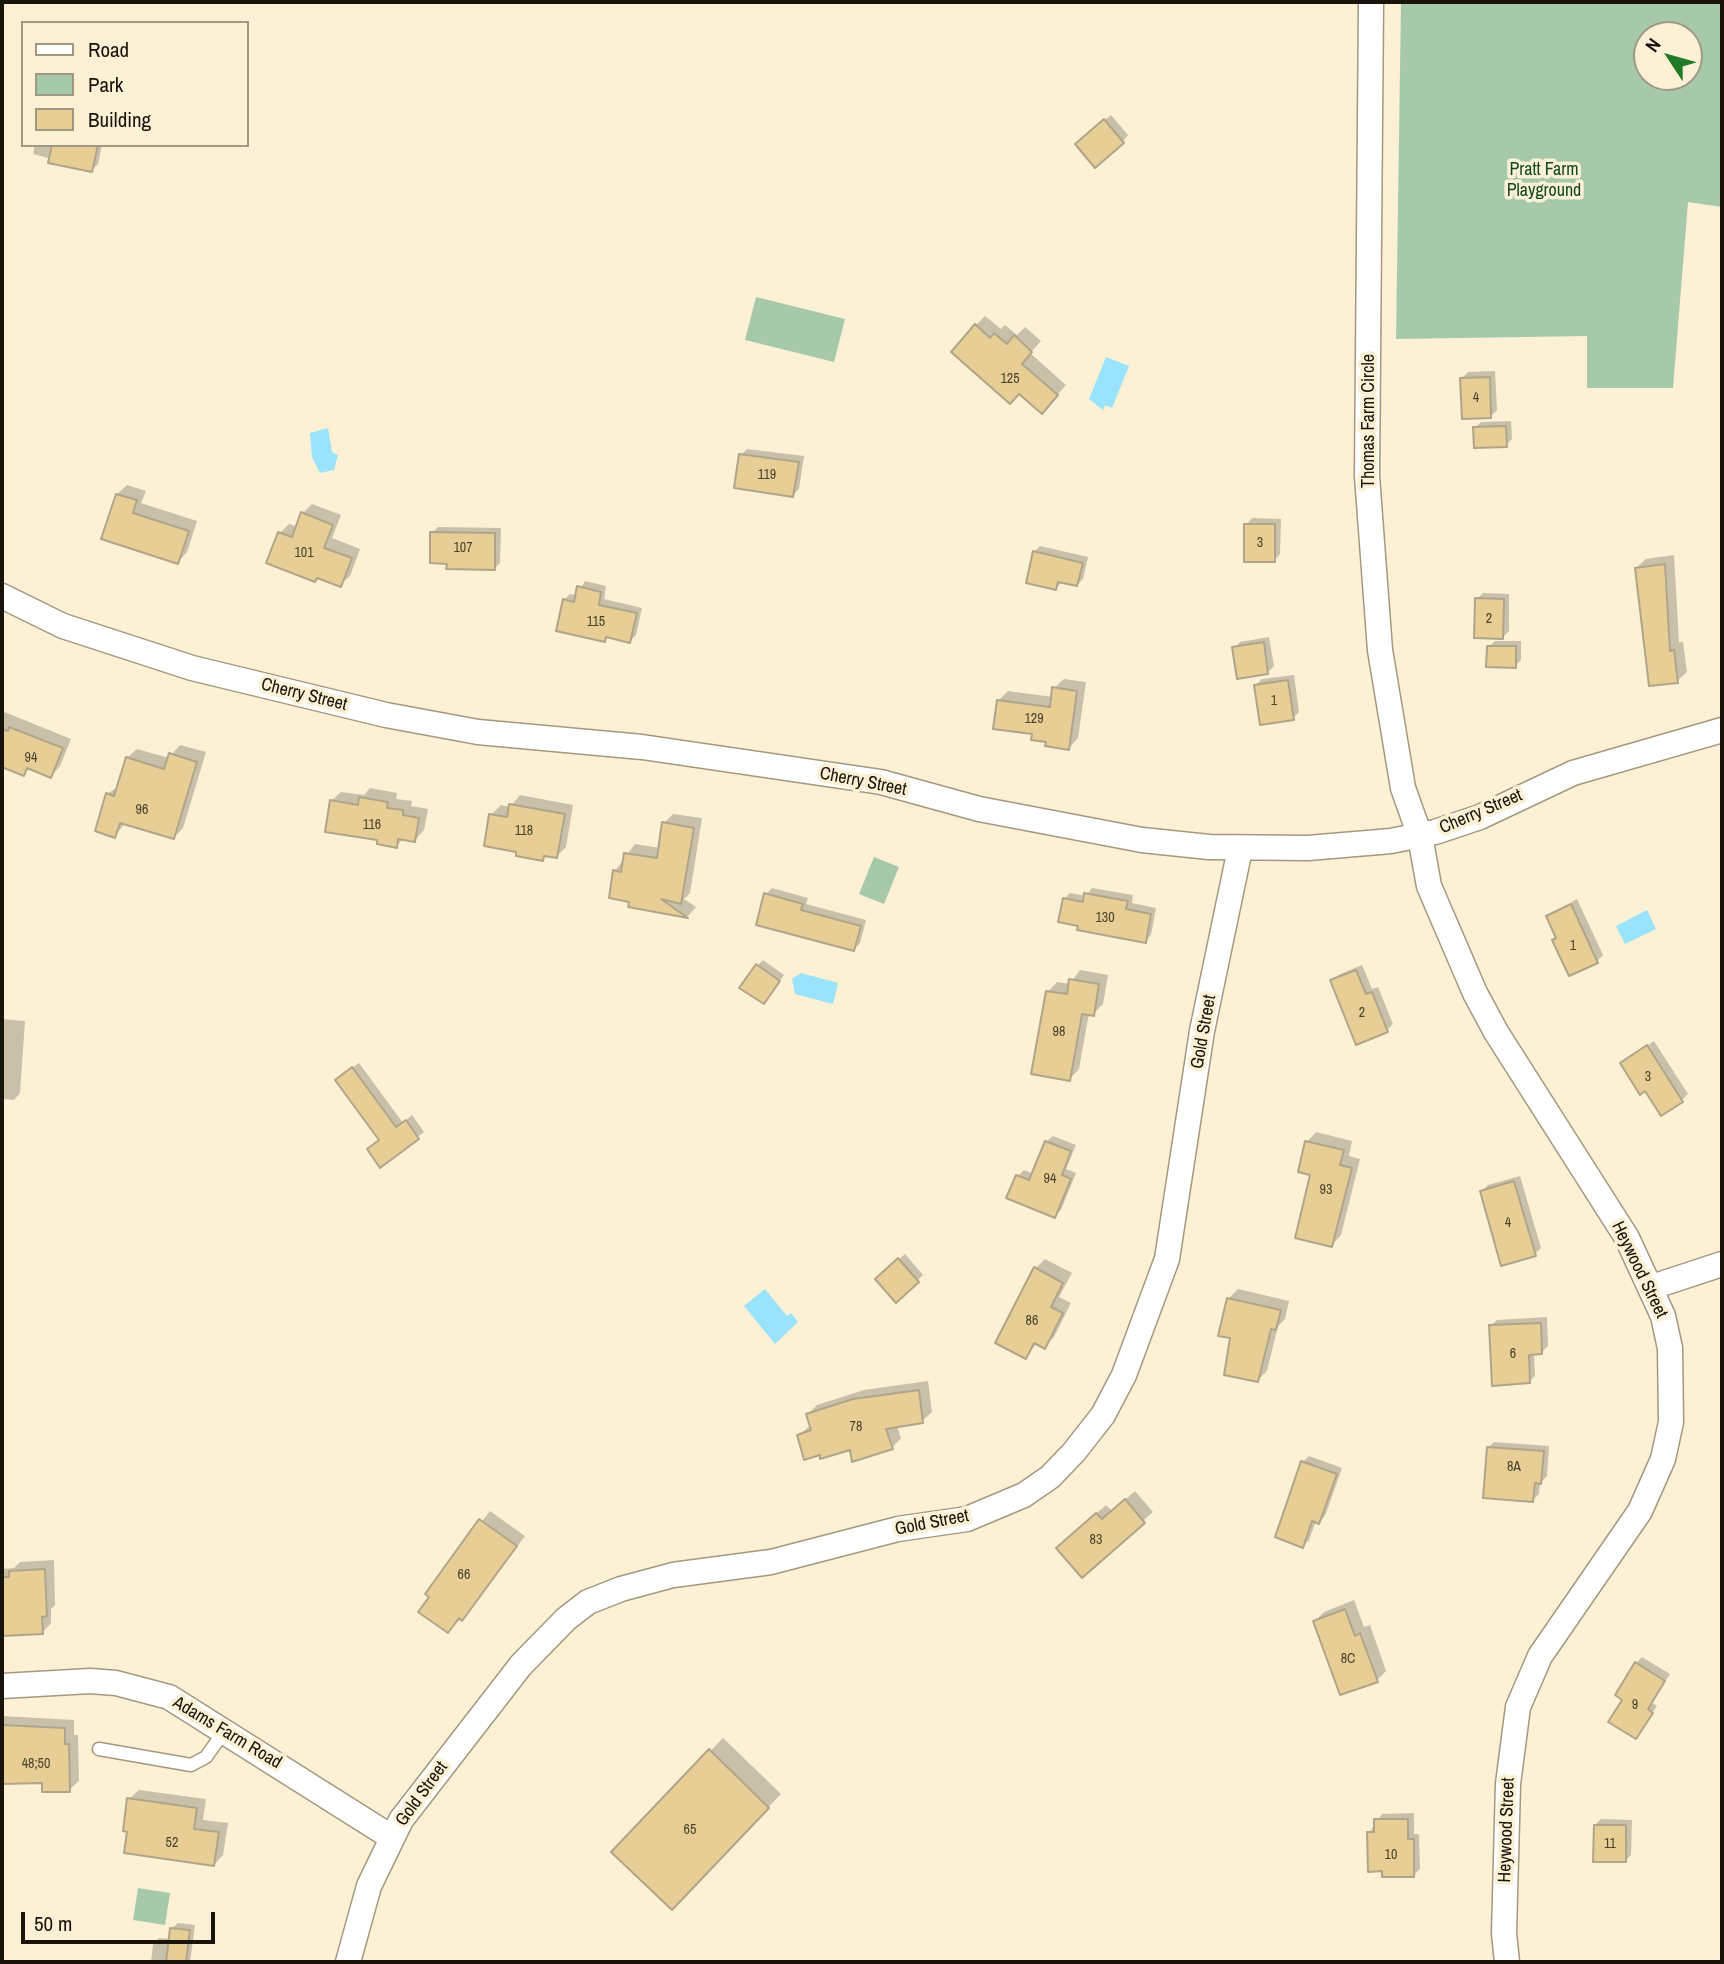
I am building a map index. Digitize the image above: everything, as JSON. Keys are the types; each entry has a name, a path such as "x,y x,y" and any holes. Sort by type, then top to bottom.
{"street":[{"name":"Thomas Farm Circle","path":"1371,2 1367,476 1370,549 1375,615 1392,727 1403,789 1420,836"},
{"name":"Cherry Street","path":"2,596 63,626 191,668 386,715 478,732 642,747 881,782 951,803 1142,840 1241,849 1308,848 1420,836 1480,817 1573,773 1722,730"},
{"name":"Heywood Street","path":"1420,836 1437,909 1475,993 1521,1072 1616,1220 1652,1287 1663,1316 1670,1349 1668,1441 1640,1511 1540,1656 1518,1707 1508,1784 1504,1933 1507,1962"},
{"name":"Gold Street","path":"348,1962 362,1905 391,1837 421,1791 521,1665 566,1619 588,1602 621,1589 673,1575 771,1562 898,1529 967,1519 1024,1495 1050,1477 1074,1452 1103,1415 1124,1375 1167,1259 1202,1031 1241,849"},
{"path":"1652,1287 1722,1264"},
{"name":"Adams Farm Road","path":"2,1686 116,1683 169,1697 391,1837"}],"lane":[{"path":"99,1749 191,1765 206,1757 225,1730"}],"green space":[{"name":"Pratt Farm Playground","path":"1401,2 1722,2 1722,207 1688,202 1673,388 1587,388 1587,336 1396,339"},
{"path":"756,297 845,319 834,362 745,340"},
{"path":"874,857 899,867 884,904 859,894"},
{"path":"138,1888 170,1893 165,1925 133,1920"}],"water":[{"path":"1106,357 1129,366 1112,408 1105,405 1103,410 1089,399"},
{"path":"328,428 332,452 338,455 334,470 320,473 312,457 310,433"},
{"path":"1647,910 1656,929 1625,944 1616,926"},
{"path":"801,973 838,983 833,1004 795,994 792,979"},
{"path":"765,1289 787,1316 791,1313 798,1322 775,1344 744,1306"}],"building":[{"path":"1104,119 1124,143 1095,168 1075,144"},
{"path":"52,147 98,147 92,172 48,163"},
{"path":"975,324 990,338 994,333 1007,344 1014,335 1032,352 1022,364 1058,395 1042,414 1019,394 1010,404 951,352"},
{"path":"1490,377 1491,418 1462,419 1460,378"},
{"path":"1506,426 1507,447 1474,448 1473,427"},
{"path":"739,454 799,462 793,497 734,488"},
{"path":"116,494 137,500 133,513 189,531 178,564 101,539"},
{"path":"301,512 333,525 324,548 352,558 341,587 317,578 315,582 266,563 278,532 292,537"},
{"path":"1244,524 1275,524 1275,562 1244,562"},
{"path":"430,532 495,533 495,570 446,569 447,564 430,563"},
{"path":"1033,551 1083,563 1077,586 1058,582 1056,590 1026,583"},
{"path":"1665,564 1670,651 1674,650 1678,683 1649,686 1635,568"},
{"path":"577,586 601,592 599,605 637,613 630,643 606,637 605,642 556,631 563,599 574,602"},
{"path":"1475,598 1504,599 1503,639 1474,638"},
{"path":"1264,642 1268,674 1237,679 1232,647"},
{"path":"1487,646 1516,646 1516,668 1486,667"},
{"path":"1288,680 1294,720 1260,725 1254,685"},
{"path":"1052,687 1077,691 1069,750 1045,746 1046,742 1031,740 1032,734 993,729 997,700 1050,707"},
{"path":"9,727 63,748 51,778 27,768 24,776 2,767 2,729 8,731"},
{"path":"169,753 197,762 174,839 120,823 115,838 95,831 106,793 114,796 126,757 164,769"},
{"path":"359,797 388,802 387,808 403,810 403,815 419,818 415,842 398,839 397,848 377,844 377,840 325,832 330,800 358,805"},
{"path":"509,804 565,814 557,858 544,856 543,861 484,846 489,814 507,817"},
{"path":"662,822 694,828 681,904 661,899 688,918 628,907 629,902 609,898 613,870 621,872 624,853 657,858"},
{"path":"764,893 803,904 801,910 861,926 854,951 756,925"},
{"path":"1084,893 1128,901 1126,909 1151,914 1146,943 1077,930 1078,926 1058,922 1063,898 1083,902"},
{"path":"1571,904 1598,963 1569,976 1552,940 1556,938 1546,916"},
{"path":"756,964 780,981 764,1004 739,988"},
{"path":"1356,970 1366,994 1372,992 1388,1032 1356,1045 1330,980"},
{"path":"1069,979 1099,984 1094,1016 1082,1014 1070,1081 1031,1074 1046,991 1067,994"},
{"path":"1647,1045 1683,1102 1661,1116 1645,1091 1640,1095 1620,1063"},
{"path":"352,1067 396,1127 406,1120 419,1139 380,1168 367,1149 379,1140 335,1080"},
{"path":"1045,1141 1071,1151 1062,1175 1071,1179 1055,1218 1006,1198 1016,1175 1029,1180"},
{"path":"1305,1141 1344,1150 1340,1165 1352,1168 1332,1247 1295,1238 1310,1175 1298,1172"},
{"path":"1514,1181 1536,1256 1501,1266 1480,1191"},
{"path":"898,1258 919,1282 896,1303 875,1279"},
{"path":"1034,1267 1063,1283 1051,1307 1063,1313 1045,1349 1034,1343 1026,1359 995,1343"},
{"path":"1227,1298 1281,1310 1276,1330 1271,1329 1258,1382 1224,1375 1230,1338 1218,1336"},
{"path":"1541,1323 1542,1354 1529,1355 1530,1383 1492,1386 1489,1325"},
{"path":"919,1390 923,1423 886,1429 893,1449 852,1462 850,1450 820,1459 820,1455 804,1460 797,1435 811,1430 806,1414 853,1399"},
{"path":"1487,1447 1544,1451 1541,1484 1535,1483 1533,1502 1483,1498"},
{"path":"1301,1461 1337,1474 1319,1524 1312,1521 1303,1548 1275,1537"},
{"path":"1125,1499 1145,1523 1082,1578 1056,1548 1096,1513 1102,1519"},
{"path":"479,1519 517,1546 462,1621 459,1618 448,1633 418,1612 429,1597 425,1594"},
{"path":"45,1569 47,1616 42,1617 43,1634 2,1636 2,1577 9,1577 9,1571"},
{"path":"1345,1609 1355,1636 1360,1633 1378,1682 1340,1695 1313,1621"},
{"path":"1635,1662 1665,1681 1648,1709 1653,1713 1636,1739 1608,1722 1622,1700 1615,1695"},
{"path":"2,1725 65,1728 65,1744 69,1744 70,1792 42,1792 42,1783 2,1784"},
{"path":"709,1749 769,1808 672,1910 611,1852"},
{"path":"127,1798 197,1808 194,1829 219,1832 214,1866 124,1853 127,1832 123,1831"},
{"path":"1374,1819 1408,1819 1408,1839 1414,1839 1414,1877 1382,1877 1382,1871 1368,1872 1367,1832 1374,1832"},
{"path":"1594,1825 1626,1825 1626,1862 1593,1862"},
{"path":"170,1928 190,1930 186,1962 166,1962"}]}
